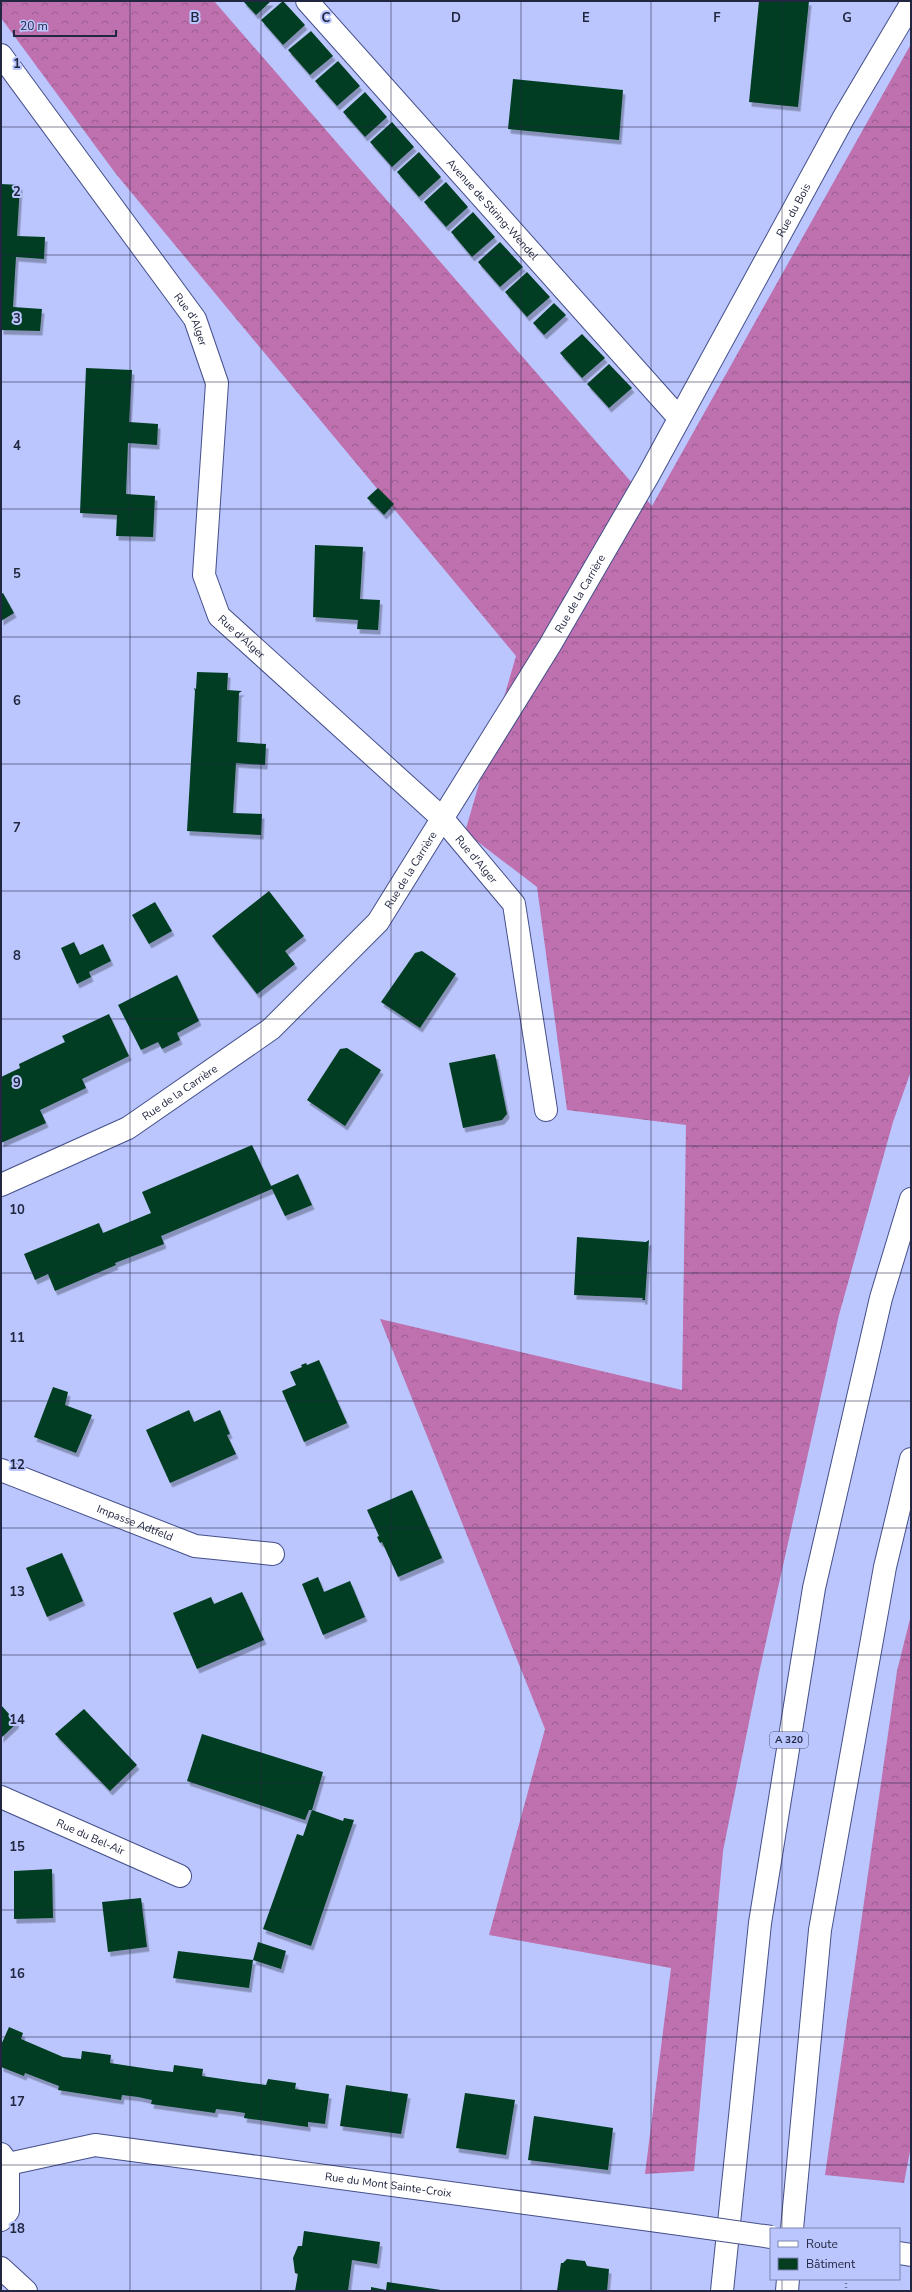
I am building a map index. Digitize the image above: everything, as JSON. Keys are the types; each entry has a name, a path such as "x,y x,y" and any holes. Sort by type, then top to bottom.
{"main road":[{"name":"Avenue de Stiring-Wendel","path":"307,1 679,418"},
{"name":"Rue du Bois","path":"679,418 844,117 911,4"},
{"name":"Rue d'Alger","path":"1,55 195,319 217,383 204,575 219,616 442,818 514,904 546,1110"},
{"name":"Rue de la Carrière","path":"1,1185 128,1128 270,1029 378,922 550,645 648,476 679,418"},
{"name":"A 320","path":"722,2291 760,1923 814,1588 881,1298 911,1199"},
{"path":"792,2228 820,1930 885,1567 911,1459"},
{"name":"Impasse Adtfeld","path":"1,1470 195,1546 274,1554"},
{"name":"Rue du Bel-Air","path":"1,1797 180,1876"},
{"name":"Rue du Mont Sainte-Croix","path":"4,2159 95,2145 770,2237"},
{"path":"1,2220 8,2211 4,2159"},
{"path":"900,2253 911,2255"},
{"path":"1,2268 26,2291"},
{"path":"787,2291 788,2280"}],"path":[{"path":"846,2280 846,2291"}],"green space":[{"path":"1,1 214,1 652,506 911,44 911,1071 893,1122 839,1315 759,1673 723,1851 694,2171 645,2174 671,1968 489,1935 545,1729 380,1319 682,1390 686,1125 567,1110 537,887 465,832 516,656 116,174 1,18"},
{"path":"911,1615 911,2146 904,2183 825,2175 897,1671"}],"building":[{"path":"243,1 271,1 256,15"},
{"path":"283,1 305,25 283,45 261,20"},
{"path":"759,1 809,1 798,107 749,102"},
{"path":"311,31 333,56 310,75 288,50"},
{"path":"338,61 360,86 337,106 315,81"},
{"path":"513,79 623,90 619,140 508,129"},
{"path":"365,92 387,117 365,137 343,112"},
{"path":"392,122 414,147 392,167 370,142"},
{"path":"419,152 441,177 419,197 397,172"},
{"path":"446,182 468,207 446,227 424,202"},
{"path":"1,184 20,185 17,236 45,237 44,259 16,257 13,307 42,309 40,331 1,330"},
{"path":"473,212 495,237 472,257 451,232"},
{"path":"500,242 523,267 500,287 478,262"},
{"path":"527,272 550,297 527,317 505,292"},
{"path":"554,303 566,315 544,335 533,323"},
{"path":"582,334 605,358 582,378 560,353"},
{"path":"609,364 632,388 609,408 587,384"},
{"path":"86,368 132,370 129,422 158,424 157,445 128,443 126,494 155,496 153,537 116,536 117,515 80,513"},
{"path":"378,488 394,504 384,515 367,498"},
{"path":"315,545 363,547 360,599 380,600 378,630 357,629 358,620 313,617"},
{"path":"3,593 14,613 1,621 1,594"},
{"path":"197,672 228,673 227,690 242,691 239,693 237,742 266,744 265,765 236,763 233,813 262,814 261,835 187,831 194,688 196,689"},
{"path":"269,891 304,936 285,951 295,964 257,994 212,936"},
{"path":"155,902 172,931 149,944 132,915"},
{"path":"74,942 80,955 103,944 111,961 89,972 91,977 77,984 61,948"},
{"path":"422,951 456,974 420,1028 381,1002 415,953"},
{"path":"177,975 199,1021 177,1033 180,1040 162,1049 158,1042 141,1050 118,1005"},
{"path":"109,1014 129,1056 82,1079 86,1088 40,1110 46,1123 1,1143 1,1077 20,1068 19,1064 65,1042 62,1036"},
{"path":"347,1048 381,1070 345,1126 307,1100 340,1049"},
{"path":"495,1054 507,1114 502,1120 463,1128 449,1063"},
{"path":"252,1145 271,1186 298,1174 312,1205 285,1216 272,1189 161,1236 164,1244 115,1263 116,1265 55,1291 48,1274 35,1280 24,1254 99,1223 103,1233 151,1213 142,1192"},
{"path":"577,1237 646,1242 649,1240 645,1300 642,1300 643,1298 574,1295"},
{"path":"319,1360 347,1423 304,1442 282,1391 296,1385 290,1372 302,1367 301,1365 306,1363 307,1365"},
{"path":"53,1387 68,1392 65,1405 92,1415 76,1453 34,1437"},
{"path":"189,1410 194,1422 220,1410 230,1434 227,1435 236,1454 170,1483 146,1430"},
{"path":"412,1490 442,1558 398,1577 382,1542 380,1543 377,1537 379,1536 367,1510"},
{"path":"62,1553 83,1601 47,1617 26,1568"},
{"path":"318,1577 324,1592 350,1581 365,1617 323,1635 302,1584"},
{"path":"242,1592 264,1640 197,1669 173,1613 211,1597 214,1604"},
{"path":"1,1705 17,1723 1,1738"},
{"path":"84,1709 137,1765 110,1791 55,1734"},
{"path":"202,1734 323,1772 312,1810 309,1810 305,1820 187,1781"},
{"path":"312,1810 343,1821 344,1818 354,1820 311,1946 263,1929 297,1834 303,1836"},
{"path":"52,1869 53,1918 14,1919 14,1871"},
{"path":"141,1898 147,1947 108,1952 102,1902"},
{"path":"258,1942 286,1951 281,1969 253,1960"},
{"path":"178,1951 253,1960 249,1988 173,1978"},
{"path":"9,2027 23,2033 21,2039 63,2057 81,2059 82,2051 111,2055 110,2063 156,2070 173,2072 174,2065 203,2069 202,2076 266,2085 268,2079 296,2083 295,2089 329,2094 325,2124 308,2122 308,2127 244,2118 245,2113 232,2111 216,2109 215,2113 151,2104 152,2100 138,2097 122,2095 121,2100 58,2090 59,2086 25,2073 24,2076 1,2067 1,2045"},
{"path":"346,2085 408,2094 401,2134 340,2126"},
{"path":"465,2093 515,2100 506,2155 456,2148"},
{"path":"534,2116 613,2128 608,2170 528,2160"},
{"path":"304,2231 380,2242 377,2264 352,2260 348,2291 295,2291 298,2274 295,2273 293,2258 298,2246 302,2246"},
{"path":"567,2259 585,2261 587,2266 609,2269 607,2291 557,2291 561,2263"},
{"path":"387,2282 441,2291 371,2291 371,2287 386,2290"}]}
